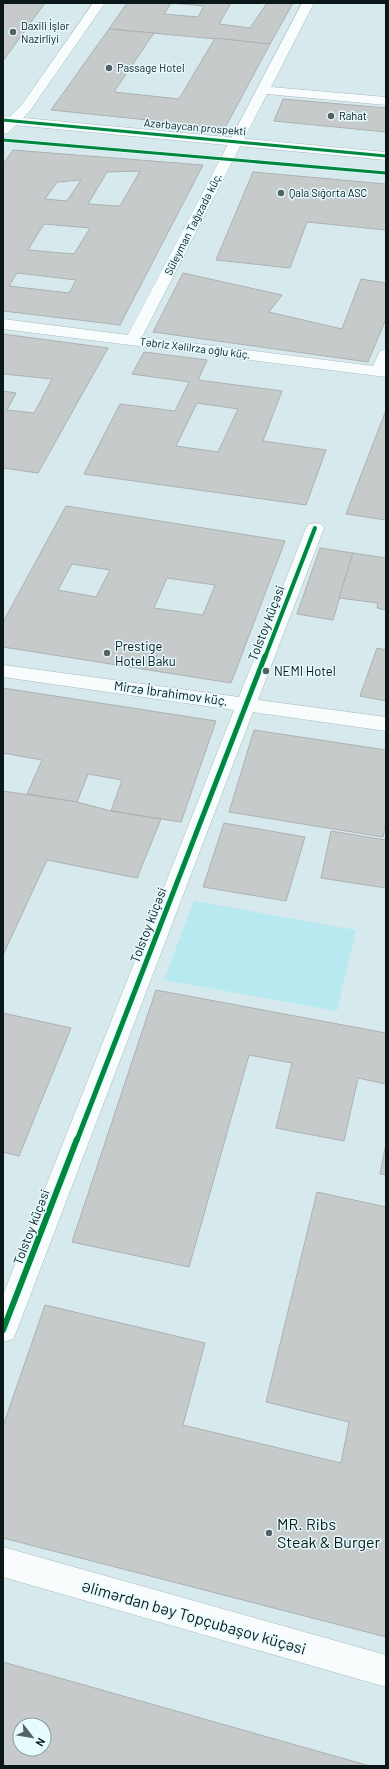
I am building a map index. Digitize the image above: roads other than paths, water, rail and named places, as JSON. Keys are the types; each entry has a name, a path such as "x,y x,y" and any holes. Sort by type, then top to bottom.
{"street":[{"path":"3,130 8,120 25,109 98,3"},
{"name":"Süleyman Tağızadə küç.","path":"134,340 235,141 308,3"},
{"path":"262,90 386,101"},
{"name":"Azərbaycan prospekti","path":"8,120 386,156"},
{"name":"Təbriz Xəlilrza oğlu küç.","path":"3,324 383,371"},
{"path":"383,371 386,354"},
{"name":"Tolstoy küçəsi","path":"3,1330 315,528"},
{"name":"Mirzə İbrahimov küç.","path":"3,671 386,724"},
{"name":"Əlimərdan bəy Topçubaşov küçəsi","path":"3,1562 386,1671"}],"place":[{"name":"Daxili İşlər Nazirliyi","path":"13,32"},
{"name":"Passage Hotel","path":"109,68"},
{"name":"Rahat","path":"331,116"},
{"name":"Qala Sığorta ASC","path":"281,193"},
{"name":"Prestige Hotel Baku","path":"107,653"},
{"name":"NEMI Hotel","path":"266,671"},
{"name":"MR. Ribs Steak & Burger","path":"269,1533"}]}
